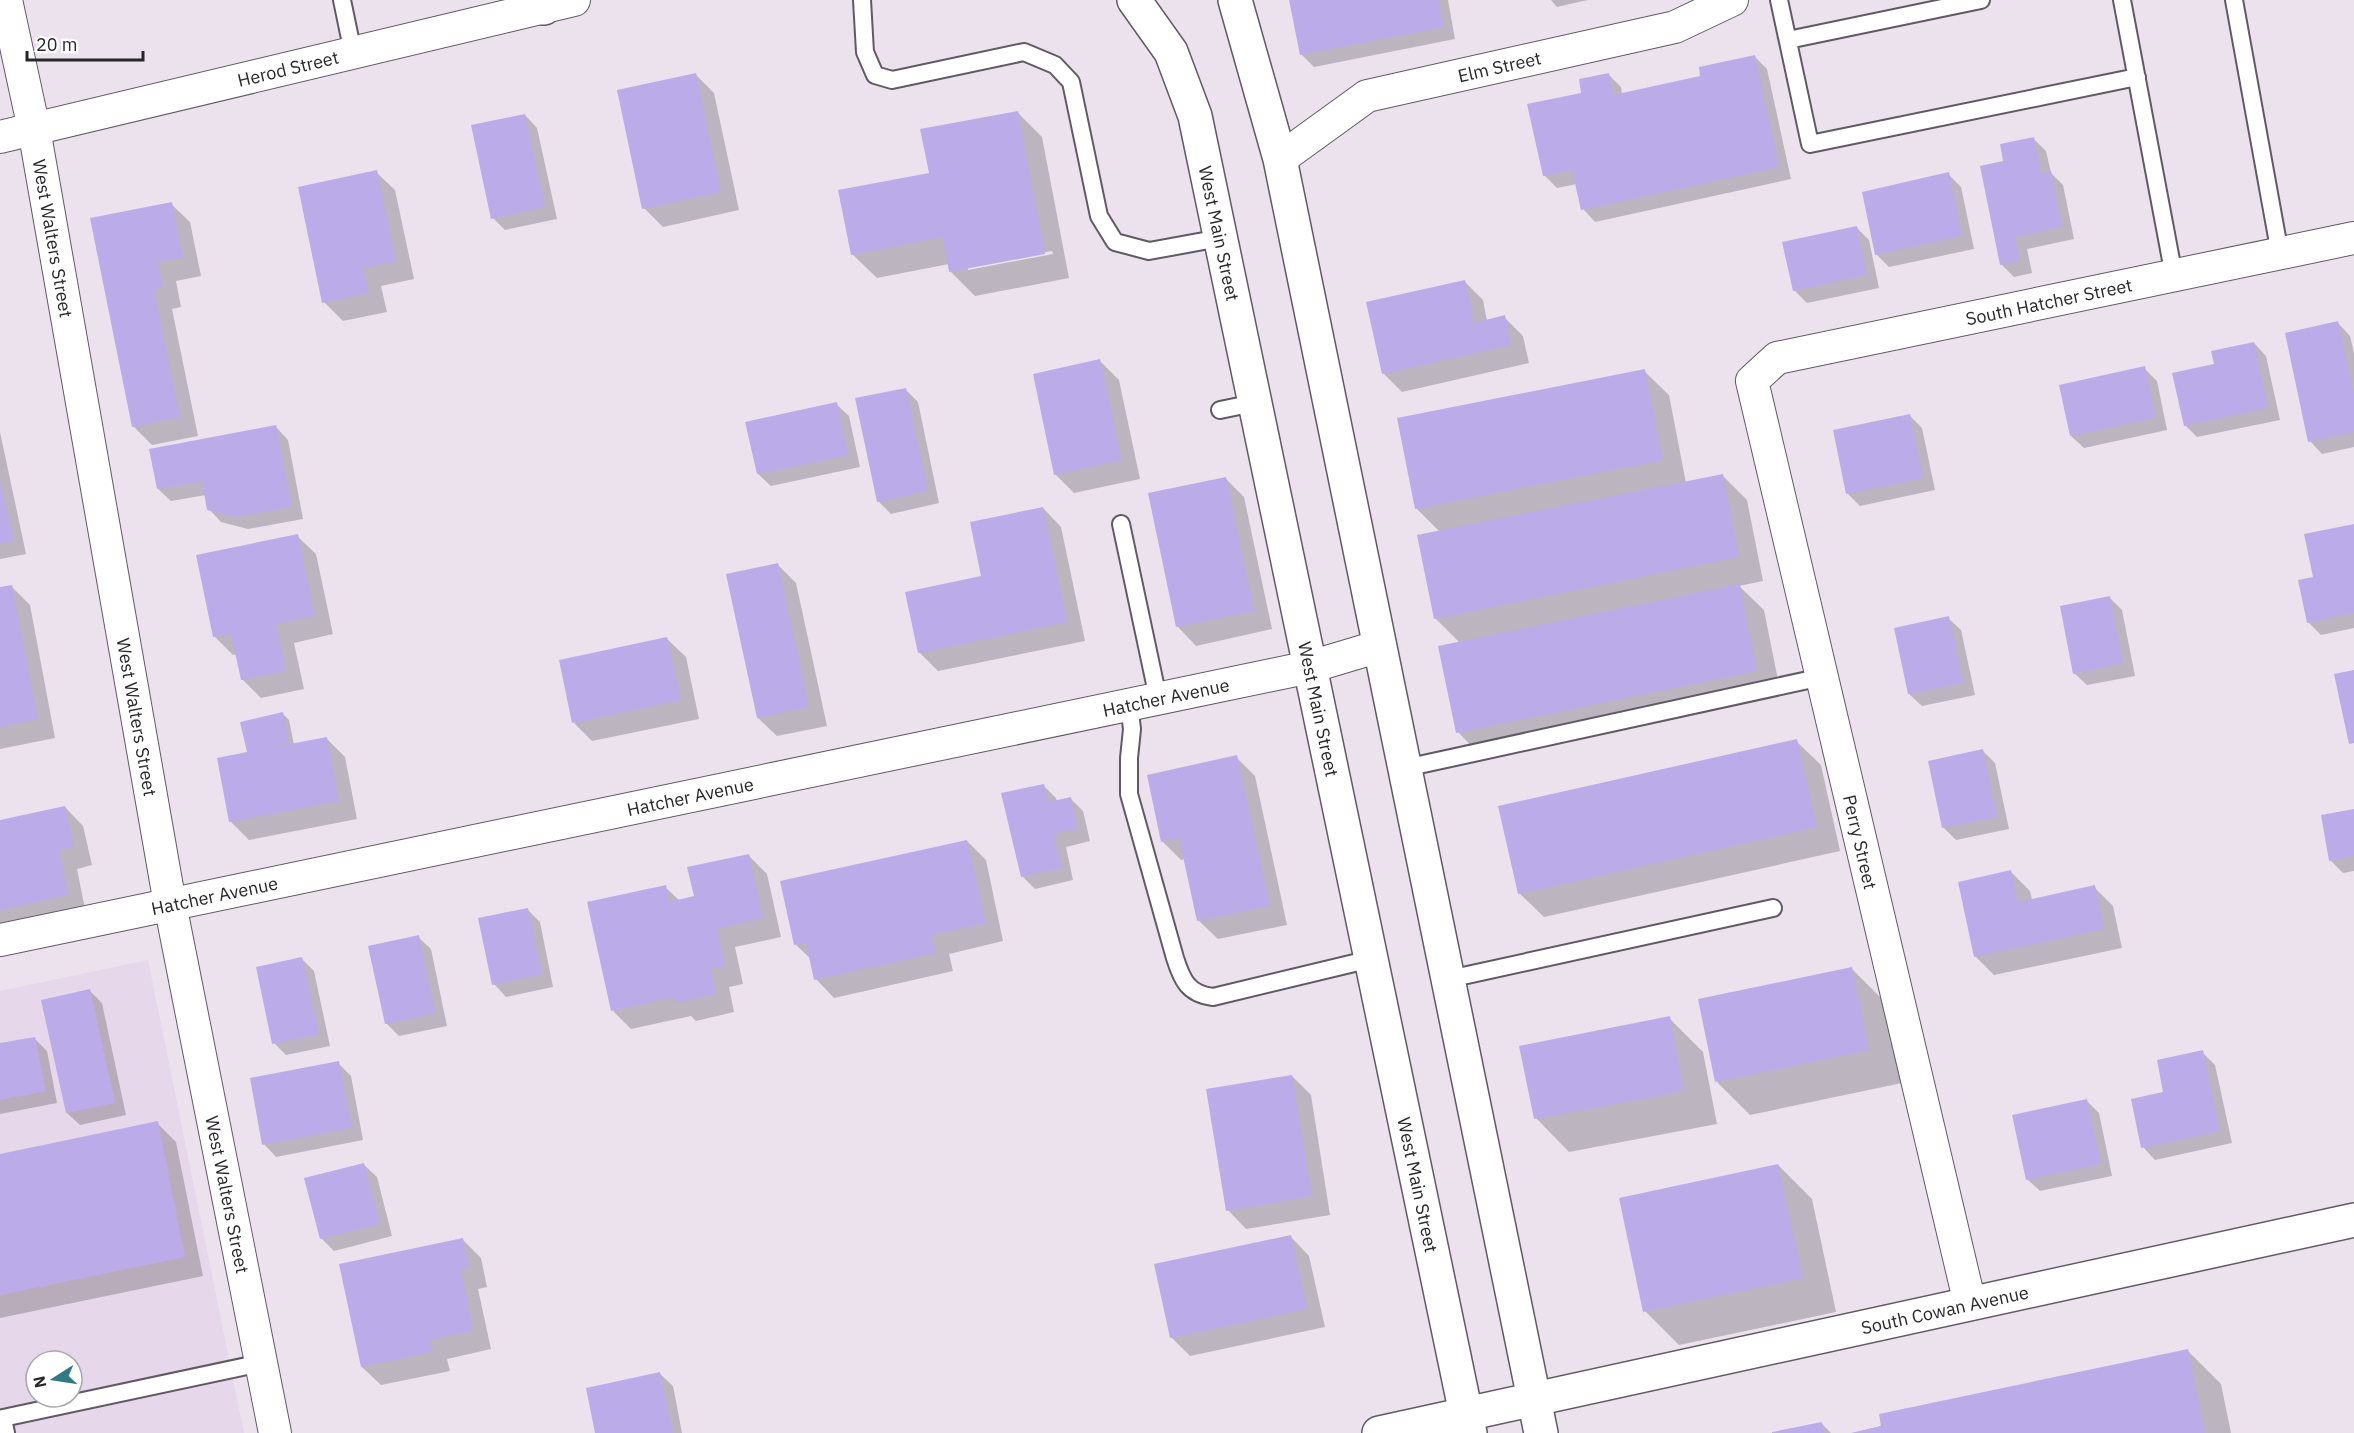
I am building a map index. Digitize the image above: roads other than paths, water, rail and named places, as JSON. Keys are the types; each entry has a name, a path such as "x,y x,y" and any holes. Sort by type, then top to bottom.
{"main road":[{"name":"West Main Street","path":"1134,0 1171,52 1195,117 1468,1423"},
{"path":"1234,0 1280,159 1541,1433"},
{"name":"South Cowan Avenue","path":"1379,1433 1468,1423 1534,1400 2354,1220"}],"street":[{"name":"West Walters Street","path":"6,0 34,129 170,904 275,1433"},
{"name":"Elm Street","path":"1280,159 1367,96 1675,27 1732,0"},
{"name":"Herod Street","path":"0,137 556,3"},
{"name":"South Hatcher Street","path":"1752,381 1777,358 2354,238"},
{"name":"Perry Street","path":"1752,381 1970,1304"},
{"name":"Hatcher Avenue","path":"0,940 1310,667 1380,646"}],"lane":[{"path":"342,0 353,53"},
{"path":"862,0 865,51 875,75 892,80 1024,52 1055,65 1071,82 1099,216 1115,242 1149,251 1220,238"},
{"path":"1779,0 1810,144 2137,77"},
{"path":"1788,40 1981,0"},
{"path":"2122,0 2174,276"},
{"path":"2234,0 2280,254"},
{"path":"1221,410 1254,403"},
{"path":"1121,524 1143,701 1132,729 1129,794 1181,977 1200,996 1213,997 1371,959"},
{"path":"1405,768 1822,677"},
{"path":"1449,979 1773,908"},
{"path":"6,1433 3,1418 261,1363"}]}
